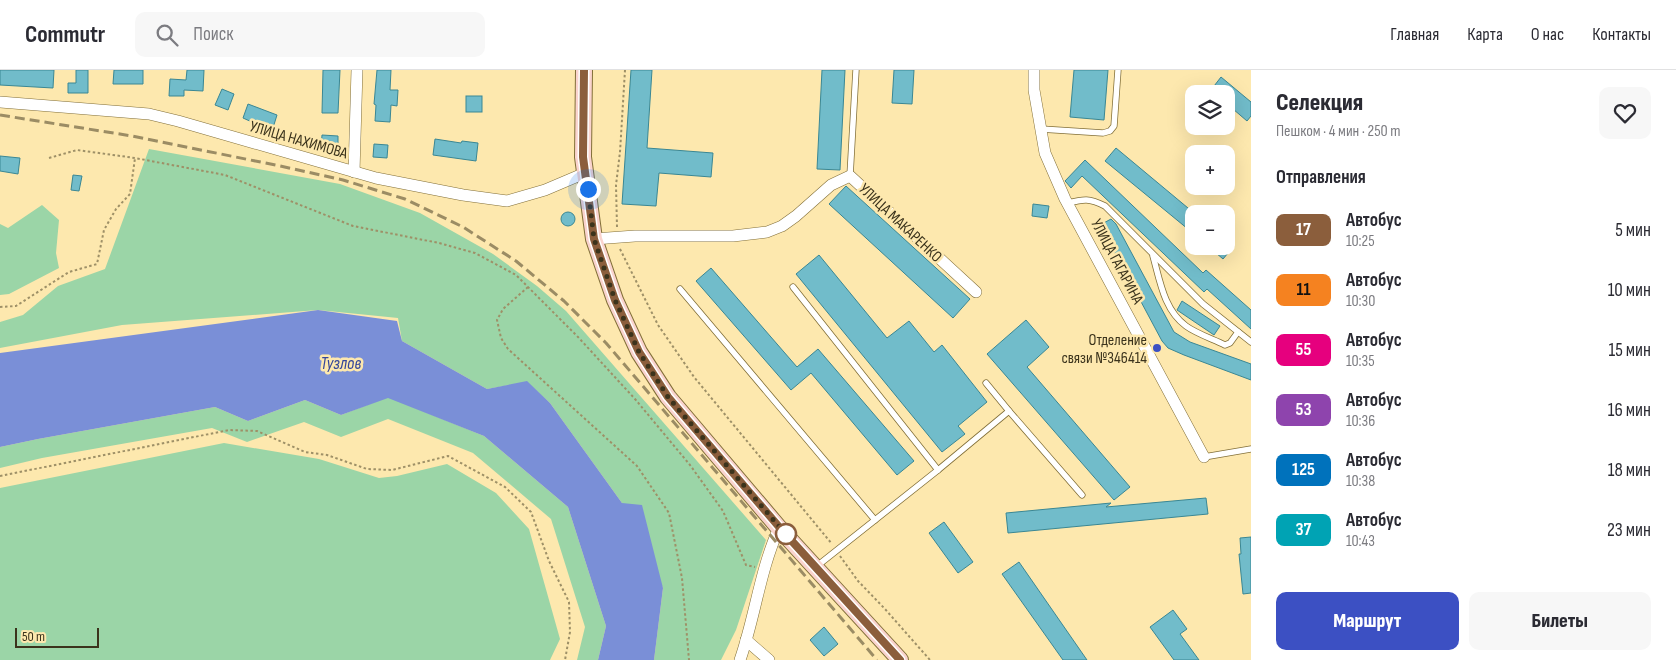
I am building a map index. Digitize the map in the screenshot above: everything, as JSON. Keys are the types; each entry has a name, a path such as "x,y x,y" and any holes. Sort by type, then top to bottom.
{"main road":[{"path":"584,70 583,157 594,239 615,300 639,352 668,397 780,528 900,660"}],"street":[{"path":"354,172 357,70"},
{"name":"УЛИЦА ГАГАРИНА","path":"1034,70 1034,90 1044,153 1068,203 1204,457"},
{"name":"УЛИЦА НАХИМОВА","path":"0,102 149,114 376,178 444,192 507,201 545,190 585,173"},
{"name":"УЛИЦА МАКАРЕНКО","path":"594,239 617,237 733,236 767,232 782,226 831,185 850,176 976,292"},
{"path":"740,660 765,569 780,528"},
{"path":"746,640 769,660"}],"lane":[{"path":"850,176 856,70"},
{"path":"1041,129 1104,133 1110,131 1114,126 1118,70"},
{"path":"1068,203 1085,199 1094,200 1104,206 1203,304 1251,342"},
{"path":"1152,254 1167,303 1174,316 1187,327 1226,345 1230,343 1238,332"},
{"path":"793,287 938,470"},
{"path":"680,289 875,520"},
{"path":"986,383 1082,495"},
{"path":"815,567 1009,411"},
{"path":"1204,457 1251,449"}],"path":[{"path":"624,70 620,152 616,185 617,237 624,260 658,325 694,377 836,551 858,581 930,660"},
{"path":"49,158 77,150 225,174 353,226 439,243 475,253 516,275 578,337 635,399 690,465 722,511 746,565 765,569"},
{"path":"0,307 16,306 70,272 97,264 104,230 116,209 130,194 135,158"},
{"path":"528,287 503,309 497,320 501,338 508,349 637,466 669,513 682,578 689,660"},
{"path":"0,476 229,430 257,431 305,452 327,455 366,469 392,470 448,456 505,487 530,512 549,561 569,602 570,632 565,660"}],"green space":[{"path":"149,149 340,184 420,213 493,254 537,286 566,311 766,540 736,630 721,660 654,660 663,588 622,503 550,403 527,382 487,389 402,341 398,318 318,310 122,325 0,348 0,322 23,315 58,286 105,269"},
{"path":"42,205 59,220 56,253 59,268 9,294 0,295 0,224 8,228"},
{"path":"388,397 484,436 568,507 606,626 598,660 577,660 585,627 551,519 473,453 388,419 341,437 304,422 247,442 212,428 42,458 0,468 0,447 38,439 215,407 248,421 305,400 341,415"},
{"path":"224,443 319,459 379,478 397,476 447,464 496,493 529,529 560,639 550,660 0,660 0,488"}],"water":[{"name":"Тузлов","path":"318,310 397,321 402,341 487,389 527,381 550,403 622,503 642,505 663,588 654,660 598,660 606,626 568,507 484,436 388,398 341,415 305,400 248,421 215,407 0,447 0,353"}],"building":[{"path":"0,70 54,70 53,88 0,85"},
{"path":"76,70 88,70 88,93 68,93 68,83 76,83"},
{"path":"114,70 143,70 143,84 113,84"},
{"path":"187,70 204,70 203,91 184,90 184,96 169,96 170,79 186,80"},
{"path":"323,70 340,70 338,113 322,113"},
{"path":"377,70 391,70 390,90 398,90 397,106 391,105 390,122 375,121 376,105 374,104"},
{"path":"631,70 652,70 647,148 713,153 711,177 659,173 656,206 622,204"},
{"path":"822,70 845,70 840,170 817,169"},
{"path":"894,70 914,70 912,104 892,103"},
{"path":"1074,70 1108,70 1104,120 1070,117"},
{"path":"1221,77 1231,85 1215,85"},
{"path":"222,89 234,94 228,110 215,105"},
{"path":"1235,89 1251,102 1251,116 1247,121 1235,111"},
{"path":"466,96 482,96 482,112 466,112"},
{"path":"248,104 277,115 272,131 243,118"},
{"path":"322,135 338,136 338,149 321,148"},
{"path":"435,139 461,143 462,141 478,143 476,161 433,155"},
{"path":"374,144 388,145 387,158 373,157"},
{"path":"1116,148 1185,206 1185,227 1105,161"},
{"path":"0,156 20,158 18,174 0,171"},
{"path":"1085,160 1203,273 1206,270 1251,310 1251,329 1207,289 1204,292 1082,176 1071,188 1065,181"},
{"path":"73,175 82,176 79,191 71,190"},
{"path":"846,186 970,299 953,318 829,204"},
{"path":"1033,204 1049,206 1047,218 1032,216"},
{"path":"568,212 573,214 575,219 573,224 568,226 563,224 561,219 563,214"},
{"path":"1111,219 1116,224 1174,332 1190,342 1251,364 1251,380 1168,348 1162,341 1100,225"},
{"path":"819,255 887,338 909,321 934,352 942,345 987,402 958,426 965,434 942,452 796,274"},
{"path":"1218,255 1226,255 1223,259"},
{"path":"711,268 797,367 818,349 914,461 897,475 811,373 791,390 696,281"},
{"path":"1182,301 1220,326 1214,335 1177,310"},
{"path":"1026,320 1049,347 1027,367 1130,487 1114,500 987,354"},
{"path":"1206,498 1208,514 1008,533 1006,513 1111,503 1106,507"},
{"path":"944,522 973,562 958,573 929,533"},
{"path":"1251,537 1251,593 1243,594 1239,554 1241,554 1240,538"},
{"path":"1019,562 1087,660 1063,660 1002,574"},
{"path":"1173,610 1187,629 1180,634 1199,660 1174,660 1150,627"},
{"path":"824,627 838,644 824,656 810,640"}],"railway":[{"path":"0,115 132,136 343,180 405,199 463,227 516,261 564,301 606,343 877,660"}],"bus line":[{"name":"17","path":"584,70 583,157 594,239 615,300 639,352 668,397 780,528 900,660"}],"place":[{"name":"Отделение связи №346414","path":"1157,348"}],"route":[{"path":"588,189 594,239 615,300 639,352 668,397 789,538 786,534"}]}
